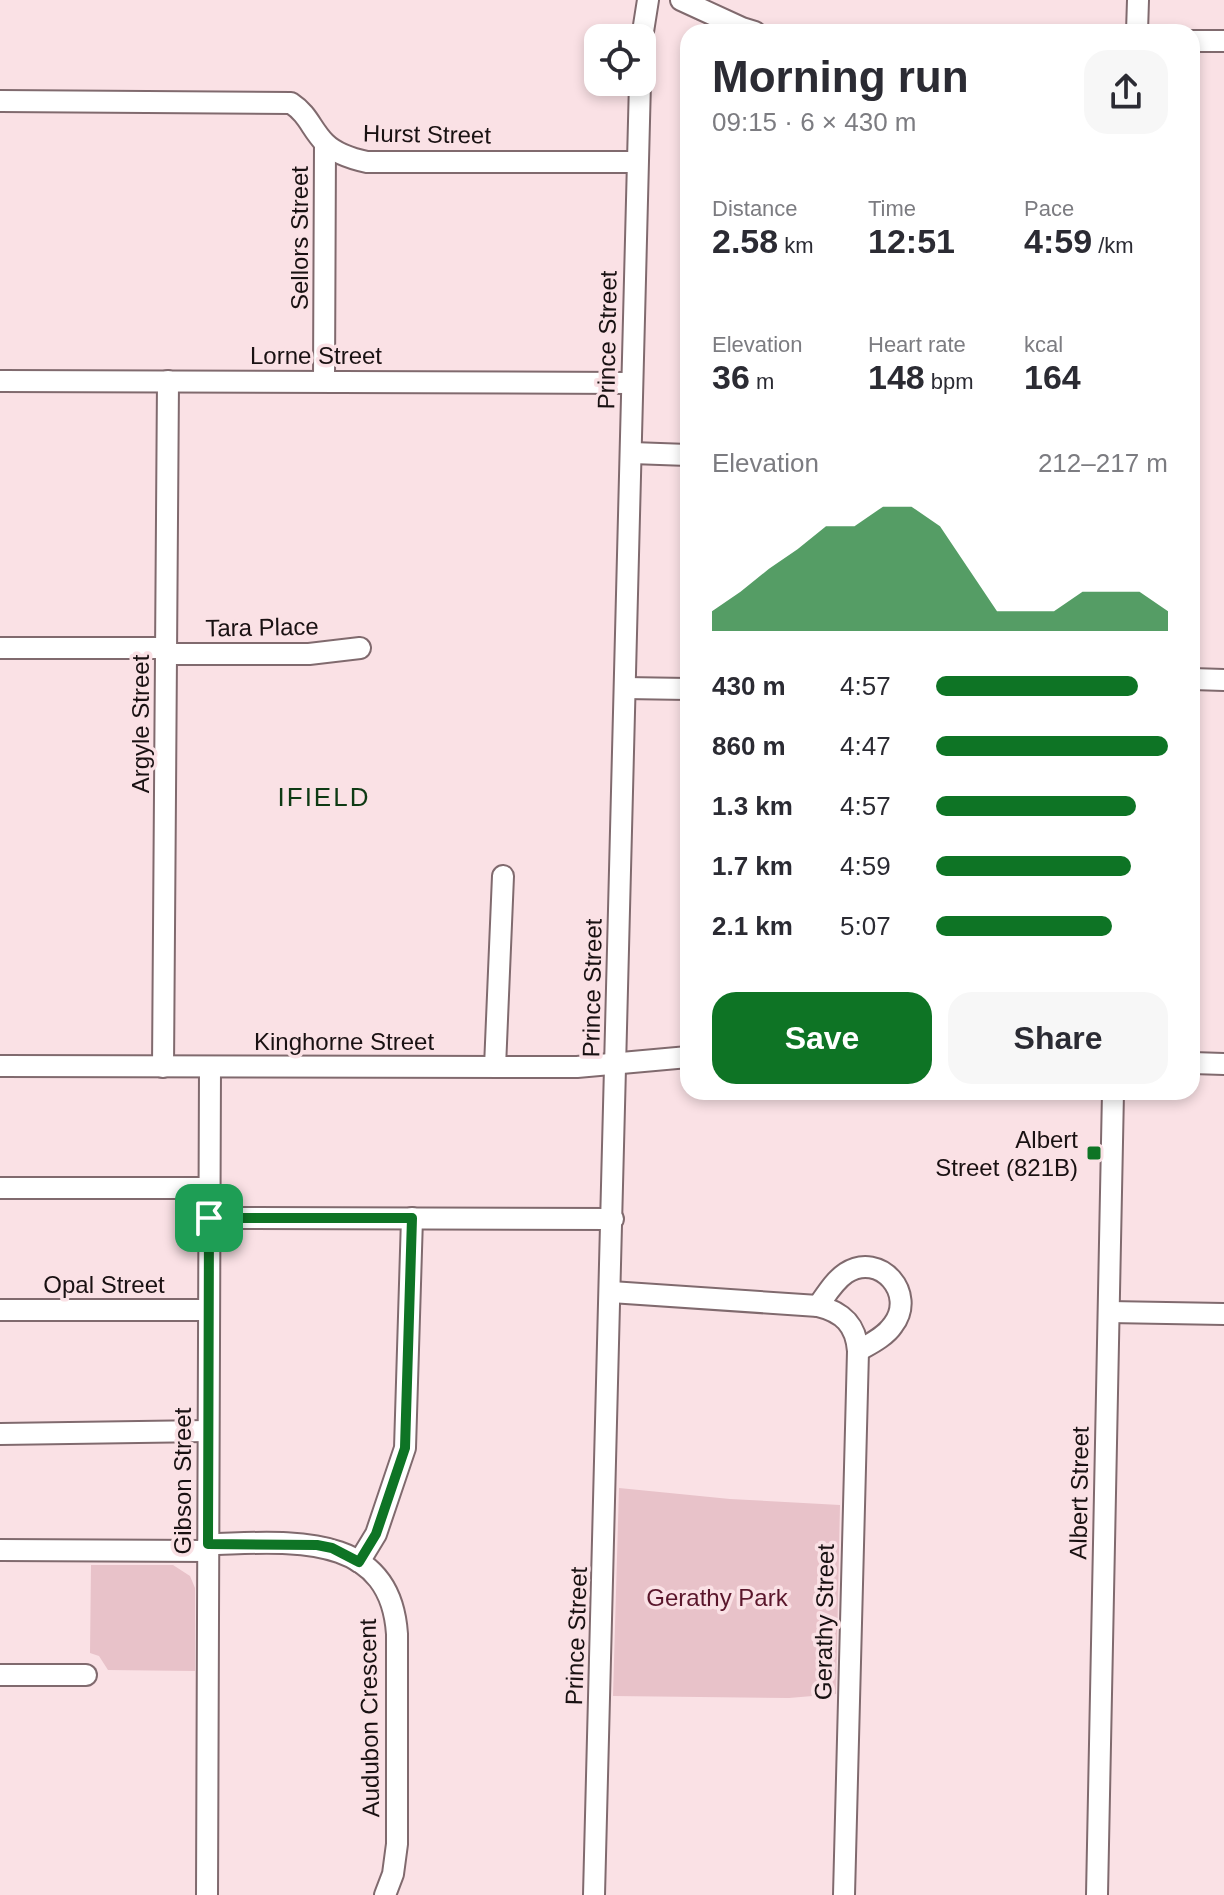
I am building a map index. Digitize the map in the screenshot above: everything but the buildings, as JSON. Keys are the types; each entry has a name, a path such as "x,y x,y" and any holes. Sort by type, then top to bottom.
{"street":[{"path":"643,24 648,0"},
{"path":"681,0 733,24"},
{"path":"1137,24 1138,0"},
{"path":"1200,41 1224,41"},
{"name":"Prince Street","path":"594,1895 639,96"},
{"path":"0,101 291,103 304,112 325,144"},
{"name":"Hurst Street","path":"325,144 349,158 367,162 637,162"},
{"name":"Sellors Street","path":"324,381 325,144"},
{"name":"Lorne Street","path":"0,381 632,383"},
{"name":"Argyle Street","path":"163,1067 168,381"},
{"path":"632,453 680,455"},
{"name":"Tara Place","path":"0,648 309,654 360,648"},
{"path":"1200,679 1224,680"},
{"path":"625,688 680,689"},
{"path":"495,1067 503,876"},
{"name":"Kinghorne Street","path":"0,1066 495,1067 616,1065 680,1058"},
{"path":"1200,1063 1224,1064"},
{"name":"Gibson Street","path":"207,1895 210,1067"},
{"name":"Albert Street","path":"1097,1895 1113,1100"},
{"path":"0,1188 209,1188"},
{"path":"209,1218 613,1219"},
{"path":"359,1562 376,1534 405,1448 412,1218"},
{"path":"818,1306 843,1275 859,1268 879,1269 894,1281 899,1288 901,1307 894,1324 878,1339 858,1351"},
{"name":"Gerathy Street","path":"611,1292 818,1306 841,1314 857,1340 844,1895"},
{"name":"Opal Street","path":"0,1310 208,1310"},
{"path":"1109,1312 1224,1314"},
{"path":"0,1434 208,1431"},
{"name":"Audubon Crescent","path":"0,1550 317,1545 332,1548 359,1562 388,1594 396,1621 397,1844 393,1874 385,1895"},
{"path":"0,1675 86,1675"}],"green space":[{"name":"Gerathy Park","path":"619,1488 730,1499 840,1505 836,1694 789,1698 613,1696"},
{"path":"91,1565 173,1565 190,1576 195,1588 195,1671 108,1670 99,1656 90,1653"}],"place":[{"name":"Albert Street (821B)","path":"1094,1153"}],"district":[{"name":"IFIELD","path":"324,797"}],"route":[{"path":"209,1218 412,1218 405,1448 376,1534 359,1562 332,1548 317,1545 208,1544 209,1218"}]}
